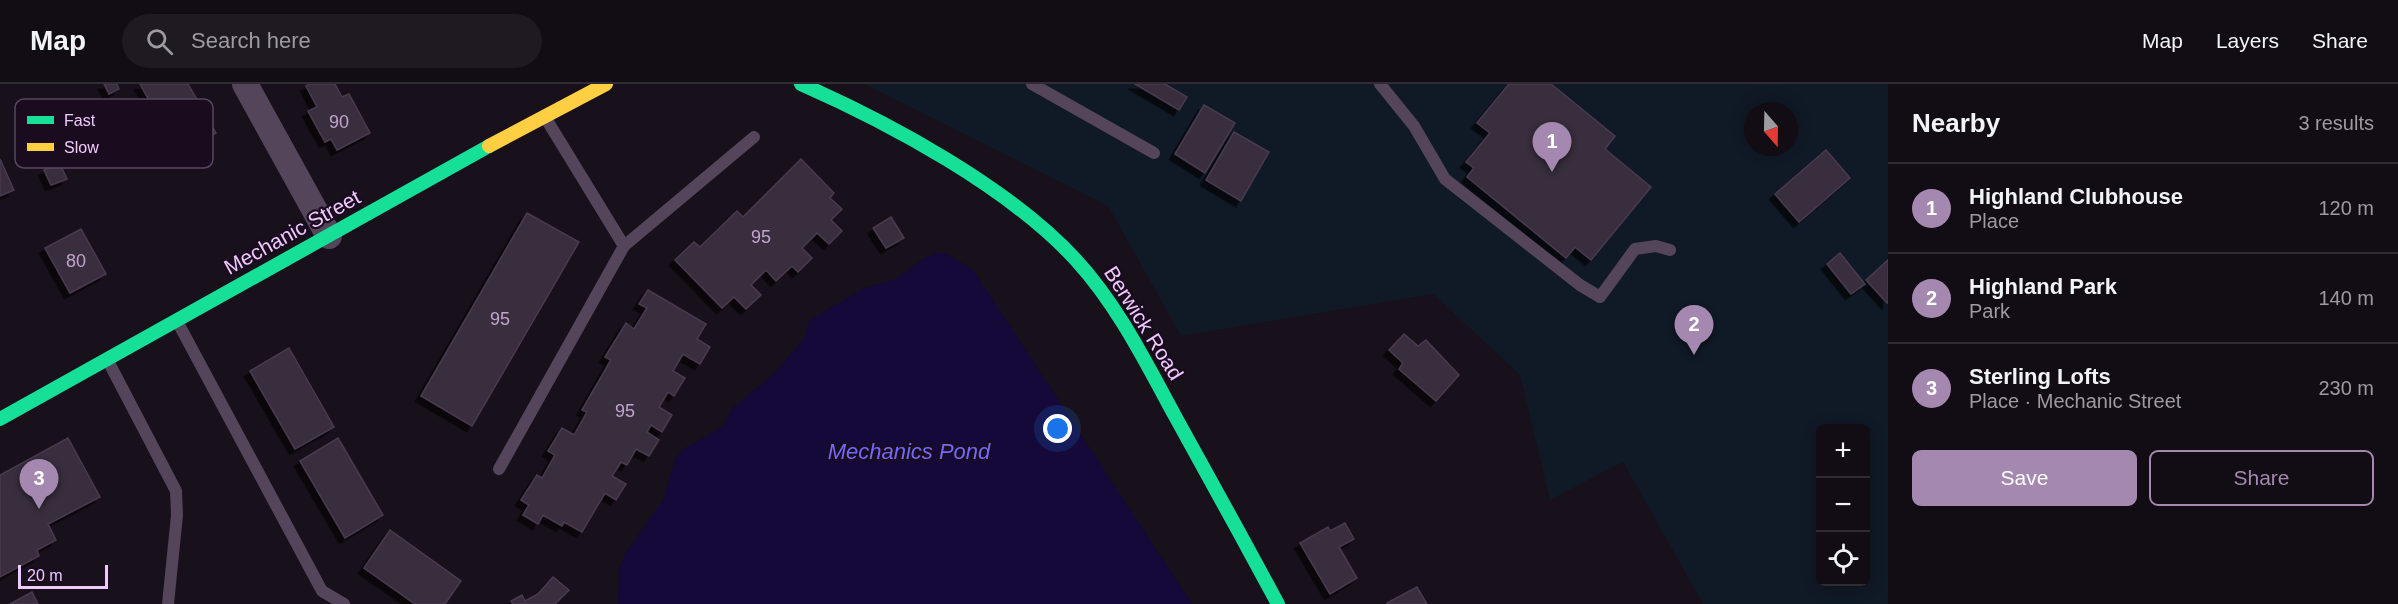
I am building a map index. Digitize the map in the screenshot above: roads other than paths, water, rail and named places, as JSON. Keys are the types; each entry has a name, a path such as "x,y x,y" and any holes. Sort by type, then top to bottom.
{"street":[{"path":"245,84 329,236"},
{"name":"Mechanic Street","path":"0,419 544,115 606,84"},
{"name":"Berwick Road","path":"801,84 984,183 1038,221 1068,249 1095,281 1120,317 1278,604"}],"lane":[{"path":"1032,84 1154,153"},
{"path":"1380,84 1414,126 1445,179 1580,285 1600,297 1635,249 1656,246 1670,250"},
{"path":"544,115 624,246"},
{"path":"499,469 624,246 754,137"},
{"path":"176,321 322,591 344,604"},
{"path":"107,359 172,479 176,491 176,526 168,604"}],"water":[{"name":"Mechanics Pond","path":"935,253 946,253 974,271 1192,604 618,604 619,569 625,554 663,500 675,460 682,450 722,427 733,407 772,376 803,340 810,320 864,288 894,280"}],"place":[{"name":"Highland Clubhouse","path":"1552,172"},
{"name":"Highland Park","path":"1694,355"},
{"name":"Sterling Lofts","path":"39,509"}]}
